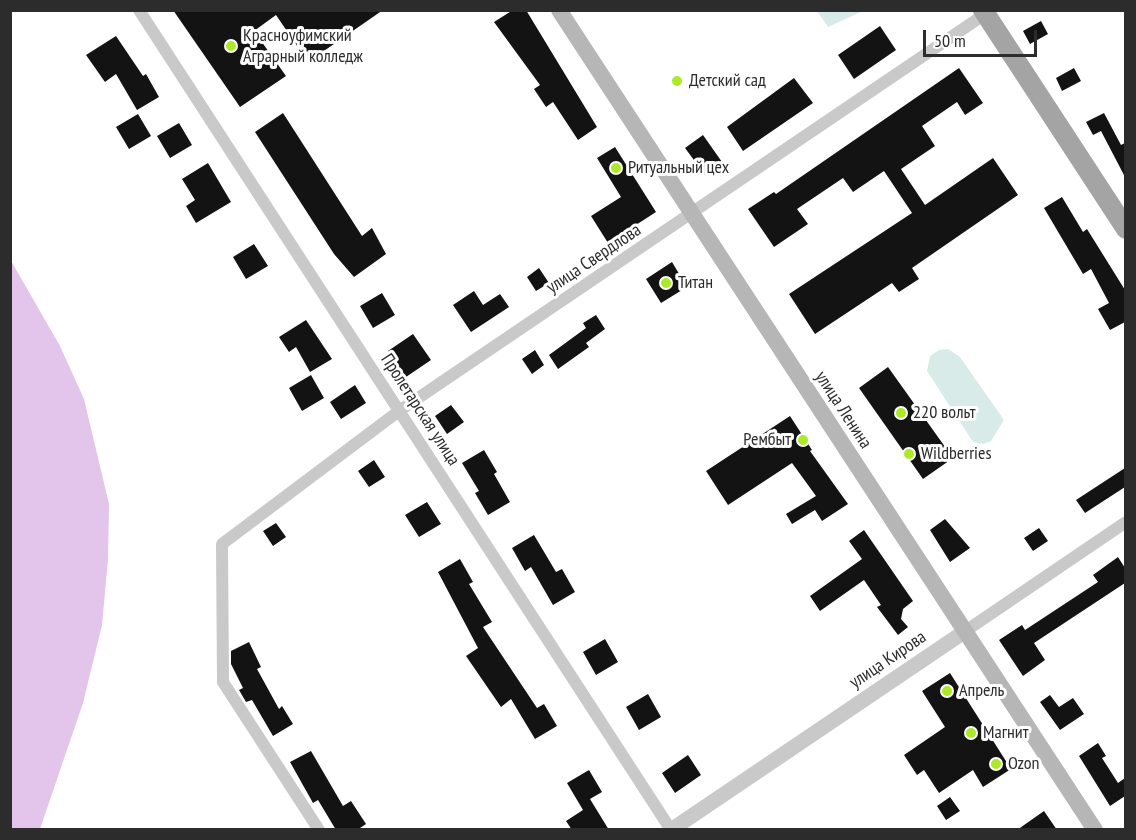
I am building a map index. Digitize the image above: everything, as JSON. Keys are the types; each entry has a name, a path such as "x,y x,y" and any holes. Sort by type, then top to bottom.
{"main road":[{"name":"улица Ленина","path":"560,10 1095,830"},
{"path":"986,12 1125,229"}],"street":[{"name":"Пролетарская улица","path":"139,10 671,830"},
{"name":"улица Свердлова","path":"319,830 223,682 222,544 399,411 986,12"},
{"name":"улица Кирова","path":"671,830 1125,522"}],"shaded area":[{"path":"817,11 863,11 828,27"},
{"path":"10,259 60,346 84,399 109,504 108,559 102,625 83,703 40,829 11,829"},
{"path":"948,349 960,357 1004,420 991,441 983,444 973,442 927,371 930,356 939,350"}],"building":[{"name":"Красноуфимский Аграрный колледж","path":"173,10 383,10 308,62 276,15 254,31 286,76 240,107"},
{"path":"513,10 526,10 597,127 578,140 553,102 546,107 534,89 540,85 494,22"},
{"path":"1041,21 1048,34 1030,44 1023,31"},
{"path":"880,26 896,50 854,79 838,55"},
{"path":"116,36 143,76 146,74 159,97 137,110 116,74 105,82 86,55"},
{"path":"959,68 983,103 965,115 957,102 922,126 935,146 901,169 925,205 993,158 1018,195 912,268 919,279 899,292 892,283 815,334 789,294 912,213 884,171 853,192 843,178 797,209 808,224 774,247 748,209 774,192 776,194"},
{"path":"1074,68 1081,81 1062,91 1056,78"},
{"path":"794,78 813,103 743,151 727,127"},
{"path":"283,113 362,236 372,228 386,254 354,277 334,254 255,132"},
{"path":"1104,113 1121,145 1125,143 1125,177 1101,131 1093,135 1086,122"},
{"path":"138,114 151,136 129,149 116,127"},
{"path":"179,123 192,145 170,158 157,136"},
{"path":"703,135 722,162 705,175 685,148"},
{"path":"615,147 656,212 608,243 591,216 621,197 597,158"},
{"path":"208,163 231,202 196,223 186,206 195,200 182,179"},
{"path":"1062,197 1083,232 1087,229 1125,290 1125,322 1110,330 1098,309 1109,303 1091,269 1083,274 1044,208"},
{"path":"254,244 268,266 246,279 233,257"},
{"name":"Титан","path":"672,262 687,287 661,303 646,279"},
{"path":"539,268 549,283 536,291 527,277"},
{"path":"474,291 483,305 500,294 509,307 471,332 453,305"},
{"path":"382,293 395,315 373,328 360,306"},
{"path":"596,315 605,329 586,343 589,347 558,369 549,355 586,328 583,323"},
{"path":"306,320 332,359 310,372 296,347 289,352 279,337"},
{"path":"413,334 431,360 406,377 388,351"},
{"path":"535,350 544,365 532,374 522,359"},
{"path":"888,367 953,458 923,479 859,388"},
{"path":"311,375 324,398 302,411 289,388"},
{"path":"355,385 366,403 341,419 330,402"},
{"path":"451,405 464,422 447,434 435,416"},
{"path":"790,416 812,450 810,451 848,504 822,521 815,510 792,524 786,514 816,496 792,463 728,505 706,471"},
{"path":"484,450 510,502 488,515 475,493 479,491 462,463"},
{"path":"374,460 385,477 369,487 358,471"},
{"path":"1125,468 1125,487 1085,513 1076,500"},
{"path":"427,502 441,524 419,537 405,515"},
{"path":"945,519 970,548 950,562 930,530"},
{"path":"276,523 286,537 273,546 263,531"},
{"path":"1039,528 1048,541 1033,551 1024,538"},
{"path":"864,530 913,601 903,609 901,619 908,627 898,635 877,607 881,605 864,580 820,611 810,596 862,559 849,541"},
{"path":"534,535 556,572 562,569 575,592 553,605 531,567 525,571 512,548"},
{"path":"1118,557 1125,568 1125,583 1034,643 1045,660 1023,676 999,640 1022,625 1025,630 1098,582 1093,575"},
{"path":"460,559 473,582 469,584 492,622 483,627 537,708 544,704 557,726 535,739 511,699 501,707 466,656 478,648 438,572"},
{"path":"605,639 618,662 596,675 583,652"},
{"path":"249,642 261,667 257,669 279,709 282,706 293,724 273,736 252,700 246,702 239,690 243,688 231,664 231,651"},
{"path":"950,673 1011,769 983,787 973,770 939,793 924,770 917,775 904,755 945,727 922,691"},
{"path":"648,694 661,717 639,730 626,707"},
{"path":"1050,695 1059,707 1073,698 1084,714 1060,730 1040,702"},
{"path":"1098,743 1106,756 1102,758 1118,783 1125,778 1125,796 1110,806 1079,756"},
{"path":"311,751 343,806 351,801 366,824 357,830 336,830 318,800 313,803 290,762"},
{"path":"688,755 701,775 675,793 662,773"},
{"path":"589,770 602,792 590,799 609,830 572,830 566,821 583,810 567,783"},
{"path":"950,797 960,811 946,820 937,806"},
{"path":"1044,811 1057,830 1017,830"}],"place":[{"name":"Красноуфимский Аграрный колледж","path":"231,46"},
{"name":"Детский сад","path":"677,81"},
{"name":"Ритуальный цех","path":"616,168"},
{"name":"Титан","path":"666,283"},
{"name":"220 вольт","path":"901,413"},
{"name":"Рембыт","path":"803,440"},
{"name":"Wildberries","path":"909,454"},
{"name":"Апрель","path":"947,691"},
{"name":"Магнит","path":"971,733"},
{"name":"Ozon","path":"996,764"}]}
